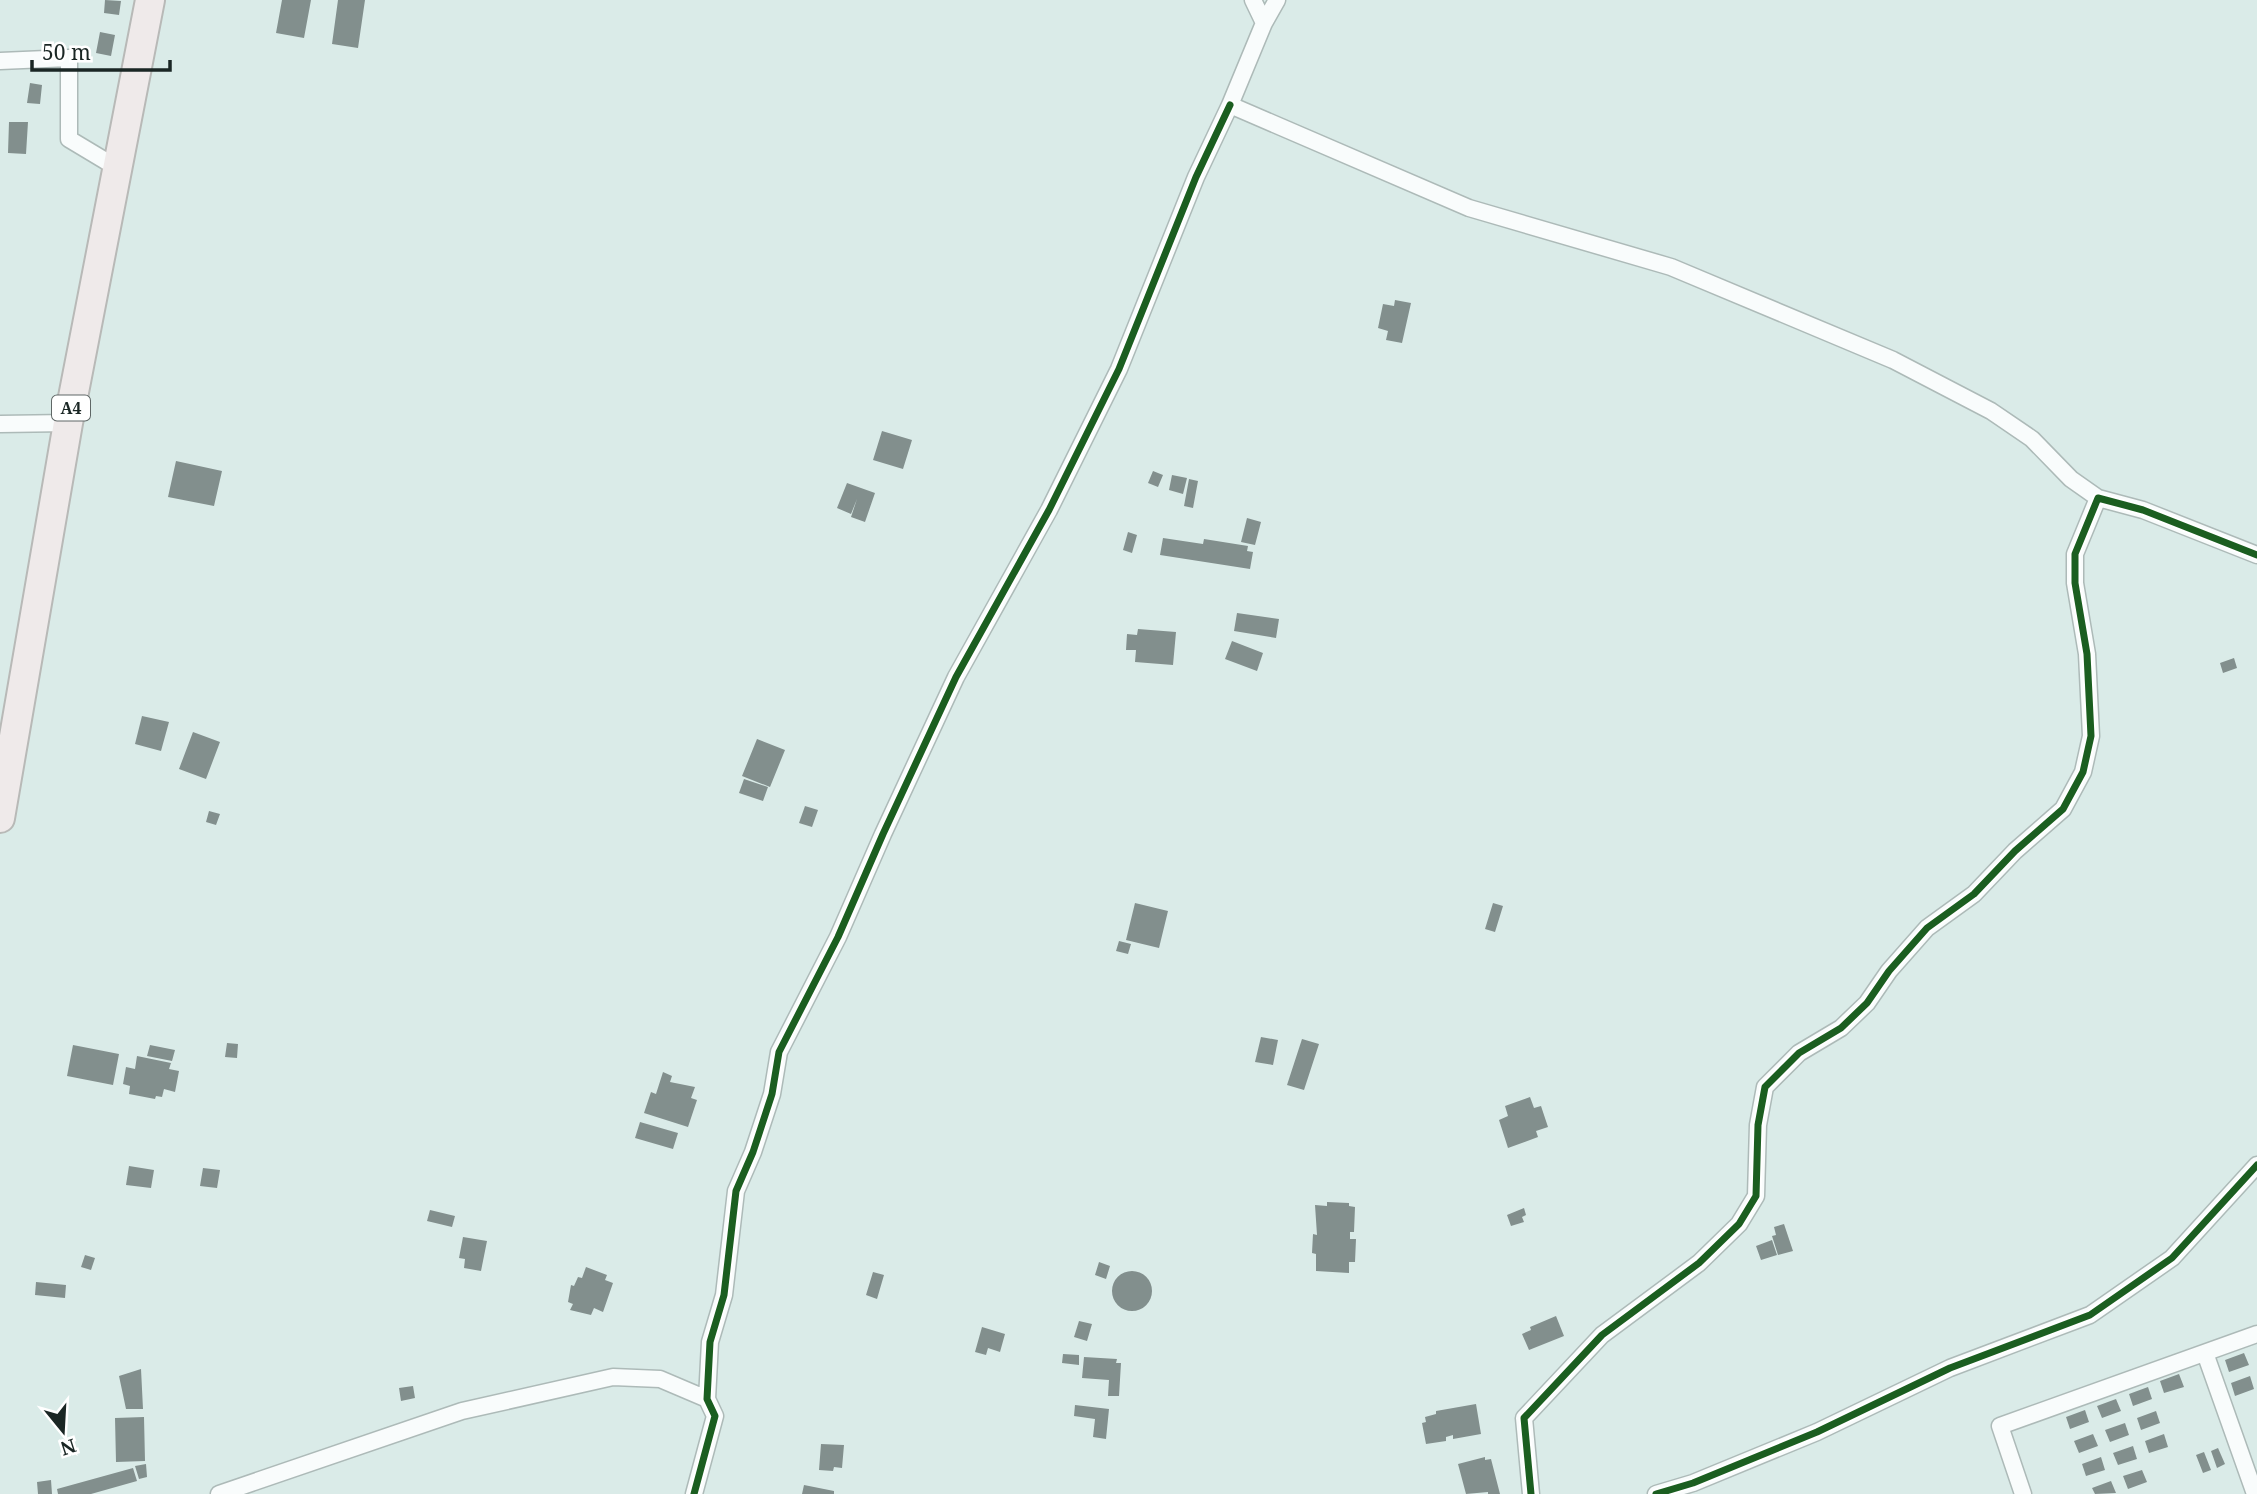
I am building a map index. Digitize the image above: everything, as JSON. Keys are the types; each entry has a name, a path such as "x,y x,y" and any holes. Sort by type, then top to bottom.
{"highway":[{"name":"A4","path":"0,818 68,423 119,169 149,0"}],"street":[{"path":"1253,0 1264,23"},
{"path":"694,1494 715,1416 707,1399 710,1342 724,1295 736,1191 753,1152 761,1120 772,1094 779,1052 838,937 956,677 1049,510 1119,369 1196,177 1264,23 1277,0"},
{"path":"0,61 69,58 69,139 119,169"},
{"path":"1230,105 1469,208 1671,267 1894,360 1991,411 2032,439 2071,479 2098,498 2143,510 2257,555"},
{"path":"0,424 68,423"},
{"path":"1531,1494 1524,1418 1602,1335 1699,1263 1739,1224 1756,1196 1758,1125 1765,1087 1799,1053 1842,1028 1867,1003 1889,971 1927,928 1974,894 2063,809 2083,772 2091,736 2087,653 2075,583 2075,554 2098,498"},
{"path":"1656,1494 1693,1483 1817,1432 1950,1368 2090,1315 2172,1258 2257,1165"},
{"path":"2023,1494 2000,1426 2257,1334"},
{"path":"2205,1353 2255,1494"},
{"path":"219,1494 462,1411 613,1377 660,1379 707,1399"}],"building":[{"path":"105,0 121,1 119,15 104,13"},
{"path":"282,0 311,0 304,38 276,33"},
{"path":"338,0 365,0 358,48 332,44"},
{"path":"100,32 115,35 111,56 96,53"},
{"path":"30,83 42,85 40,104 27,103"},
{"path":"9,122 28,122 26,154 8,153"},
{"path":"1395,300 1411,303 1402,343 1386,340 1388,331 1378,328 1383,304 1394,306"},
{"path":"882,431 912,440 903,469 873,460"},
{"path":"176,461 222,471 214,506 168,497"},
{"path":"1153,471 1163,475 1158,487 1148,483"},
{"path":"1172,475 1187,478 1183,494 1169,490"},
{"path":"1189,479 1198,481 1193,508 1184,506"},
{"path":"847,483 875,493 865,522 851,517 857,499 851,514 837,508"},
{"path":"1247,518 1261,522 1255,545 1241,542"},
{"path":"1128,532 1137,535 1132,553 1123,550"},
{"path":"1163,538 1203,544 1204,539 1248,546 1247,551 1253,552 1250,569 1160,555"},
{"path":"1237,613 1279,619 1276,638 1234,631"},
{"path":"1138,629 1176,632 1173,665 1135,662 1136,650 1126,650 1127,634 1137,635"},
{"path":"1232,641 1263,653 1257,671 1225,659"},
{"path":"2234,658 2237,668 2223,673 2220,663"},
{"path":"142,716 169,722 161,751 135,744"},
{"path":"193,732 220,742 206,779 179,769"},
{"path":"757,739 785,750 770,787 742,776"},
{"path":"744,779 768,787 763,801 739,793"},
{"path":"805,806 818,810 812,827 799,823"},
{"path":"209,811 220,814 216,825 206,822"},
{"path":"1135,903 1168,911 1159,948 1126,940"},
{"path":"1493,903 1503,906 1495,932 1485,929"},
{"path":"1119,941 1131,944 1128,954 1116,951"},
{"path":"1261,1037 1278,1040 1273,1065 1255,1062"},
{"path":"1302,1039 1319,1044 1304,1090 1287,1085"},
{"path":"227,1043 238,1044 237,1058 225,1057"},
{"path":"73,1045 119,1054 113,1085 67,1076"},
{"path":"150,1045 175,1050 172,1061 147,1056"},
{"path":"137,1056 171,1063 169,1069 179,1071 175,1092 164,1089 162,1097 156,1096 155,1099 129,1094 130,1086 123,1084 126,1067 135,1069"},
{"path":"663,1072 672,1076 670,1082 695,1087 691,1098 697,1100 688,1127 644,1113 651,1092 656,1094"},
{"path":"1530,1097 1534,1108 1541,1106 1548,1127 1536,1131 1538,1137 1508,1148 1499,1120 1508,1116 1505,1106"},
{"path":"640,1122 678,1133 673,1149 635,1138"},
{"path":"129,1166 154,1170 151,1188 126,1185"},
{"path":"203,1168 220,1170 217,1188 200,1186"},
{"path":"1327,1202 1349,1203 1349,1206 1355,1207 1354,1232 1350,1232 1350,1239 1356,1239 1355,1262 1349,1262 1349,1273 1316,1271 1316,1254 1312,1253 1313,1234 1317,1235 1315,1205 1327,1206"},
{"path":"1524,1208 1524,1222 1511,1226 1507,1215"},
{"path":"430,1210 455,1216 452,1227 427,1221"},
{"path":"1784,1224 1793,1251 1778,1255 1772,1236 1776,1235 1774,1227"},
{"path":"463,1237 487,1241 481,1271 464,1268 465,1259 459,1258"},
{"path":"1772,1240 1777,1255 1761,1260 1756,1246"},
{"path":"85,1255 95,1258 91,1270 81,1267"},
{"path":"1099,1262 1110,1266 1106,1279 1095,1275"},
{"path":"586,1267 607,1275 605,1280 613,1283 603,1312 594,1308 591,1315 570,1310 573,1304 568,1302 571,1285 574,1286 578,1277 582,1278"},
{"path":"1132,1271 1140,1272 1146,1277 1151,1283 1151,1299 1146,1305 1140,1310 1132,1311 1124,1310 1118,1305 1113,1299 1112,1291 1113,1283 1118,1277 1124,1272"},
{"path":"873,1272 884,1275 877,1299 866,1295"},
{"path":"36,1282 66,1285 65,1298 35,1295"},
{"path":"1556,1316 1564,1336 1529,1350 1522,1334 1531,1330 1530,1327"},
{"path":"1079,1321 1092,1324 1087,1341 1074,1337"},
{"path":"982,1327 1005,1334 1000,1352 988,1348 986,1355 975,1352"},
{"path":"2244,1353 2249,1365 2229,1372 2225,1360"},
{"path":"1063,1354 1079,1355 1079,1365 1062,1363"},
{"path":"1084,1357 1117,1359 1116,1363 1121,1363 1119,1396 1108,1396 1109,1380 1082,1378"},
{"path":"141,1369 143,1409 126,1409 119,1376"},
{"path":"2179,1374 2184,1387 2164,1393 2160,1381"},
{"path":"2250,1376 2254,1389 2235,1396 2231,1383"},
{"path":"413,1386 415,1398 401,1401 399,1388"},
{"path":"2148,1387 2152,1399 2133,1406 2129,1394"},
{"path":"2116,1399 2121,1411 2102,1418 2097,1406"},
{"path":"1476,1404 1481,1434 1453,1439 1453,1435 1446,1437 1446,1441 1426,1444 1422,1423 1426,1422 1425,1417 1436,1414 1436,1411"},
{"path":"1075,1405 1109,1409 1106,1439 1093,1437 1095,1419 1074,1416"},
{"path":"2085,1410 2089,1422 2070,1429 2066,1417"},
{"path":"2156,1411 2160,1423 2141,1430 2137,1418"},
{"path":"144,1417 145,1461 116,1462 115,1418"},
{"path":"2125,1423 2129,1435 2110,1442 2105,1430"},
{"path":"2093,1434 2098,1446 2079,1453 2074,1441"},
{"path":"2164,1434 2168,1447 2149,1453 2145,1441"},
{"path":"821,1444 844,1445 842,1468 834,1467 833,1471 819,1470"},
{"path":"2133,1446 2137,1459 2118,1465 2113,1453"},
{"path":"2218,1448 2225,1464 2217,1468 2211,1451"},
{"path":"2204,1452 2211,1470 2203,1473 2196,1455"},
{"path":"1485,1457 1485,1460 1491,1459 1500,1494 1466,1494 1458,1464"},
{"path":"2101,1457 2105,1470 2086,1476 2082,1464"},
{"path":"146,1464 147,1477 139,1479 135,1466"},
{"path":"133,1468 137,1481 91,1494 58,1494 57,1489"},
{"path":"2142,1470 2147,1482 2128,1489 2123,1476"},
{"path":"51,1480 52,1494 38,1494 37,1482"},
{"path":"2111,1481 2116,1493 2095,1494 2092,1488"},
{"path":"804,1485 834,1491 834,1494 802,1494"}],"cycle path":[{"path":"694,1494 715,1416 707,1399 710,1342 724,1295 736,1191 753,1152 772,1094 779,1052 838,937 956,677 1049,510 1119,369 1196,177 1230,105"},
{"path":"1531,1494 1524,1418 1602,1335 1699,1263 1739,1224 1756,1196 1758,1125 1765,1087 1799,1053 1841,1028 1867,1003 1889,971 1927,928 1974,894 2015,851 2063,809 2083,772 2091,736 2087,654 2075,583 2075,554 2098,498 2143,510 2257,555"},
{"path":"1656,1494 1693,1483 1817,1432 1950,1368 2090,1315 2172,1258 2257,1165"}]}
